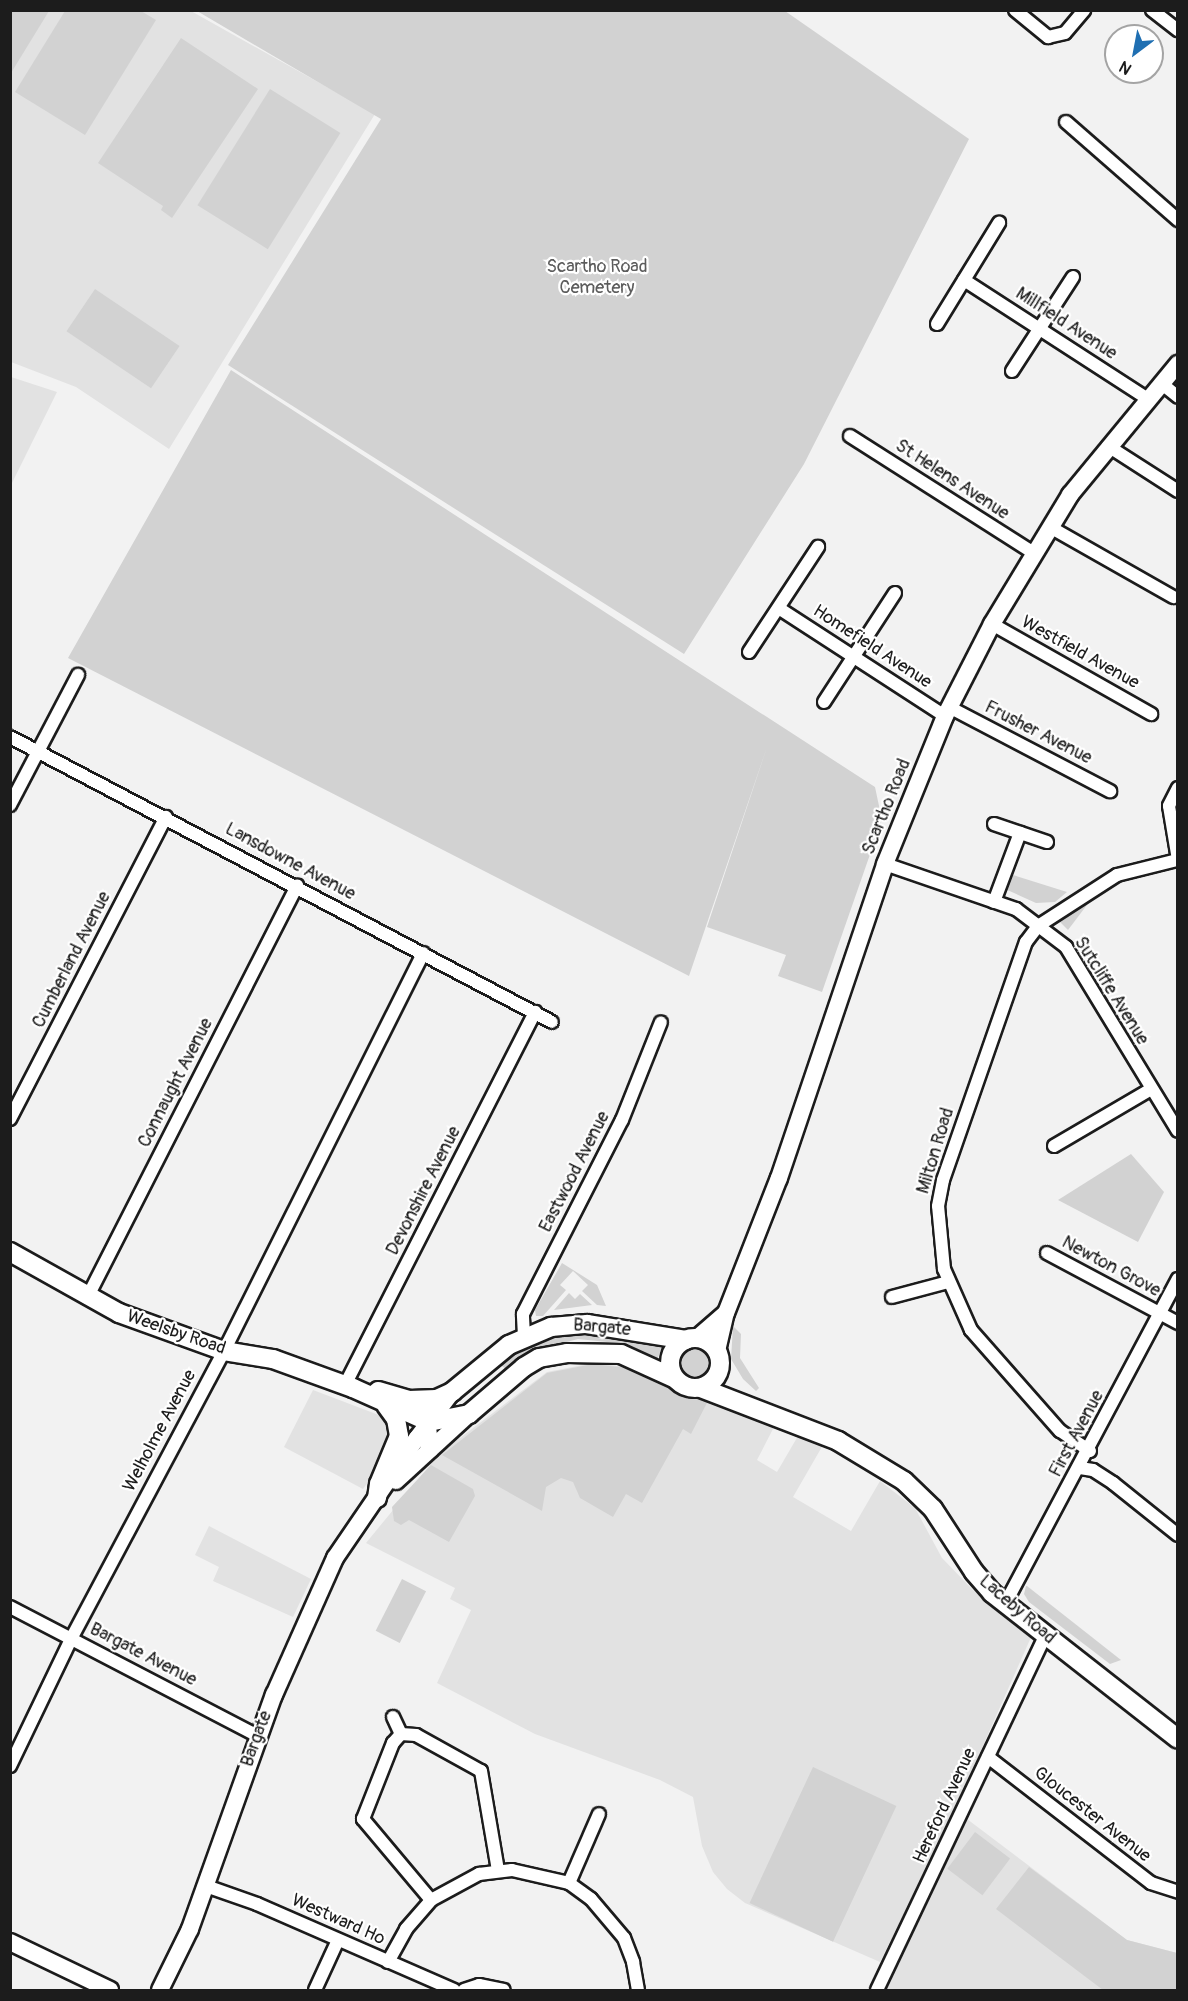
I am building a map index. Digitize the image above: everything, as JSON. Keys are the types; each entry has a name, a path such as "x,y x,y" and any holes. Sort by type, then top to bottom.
{"highway":[{"name":"Weelsby Road","path":"10,1252 87,1298 224,1351 273,1359 349,1386 386,1405 429,1422"},
{"name":"Bargate","path":"452,1392 524,1336 551,1327 587,1324 691,1339"},
{"path":"691,1339 709,1342 717,1351 720,1369 711,1383 701,1388 684,1386 674,1378 671,1356 691,1339"},
{"name":"Bargate","path":"469,1414 506,1380 539,1358 599,1350 642,1361 674,1378"},
{"path":"489,1361 506,1380"},
{"name":"Laceby Road","path":"720,1369 752,1401 795,1418 813,1430 872,1459 923,1497 974,1572 1005,1604 1178,1739"},
{"name":"Weelsby Road","path":"349,1386 369,1388 409,1400 437,1399 452,1392"},
{"name":"Laceby Road","path":"701,1388 796,1427 813,1430"},
{"path":"409,1400 423,1410 429,1422 430,1449"},
{"path":"377,1498 379,1484 399,1436 398,1424 386,1405"},
{"path":"429,1422 469,1414"}],"main road":[{"name":"Scartho Road","path":"717,1351 726,1313 779,1178 885,864 947,712 992,624 1050,527 1108,446 1178,364"},
{"name":"Scartho Road","path":"691,1339 726,1313"},
{"name":"Bargate","path":"160,1990 206,1886 258,1736 335,1558 452,1392"},
{"name":"Bargate","path":"377,1498 469,1414"},
{"path":"10,1942 110,1990"}],"street":[{"path":"1015,10 1048,37 1065,33 1084,10"},
{"path":"1152,10 1178,30"},
{"path":"1066,122 1178,220"},
{"path":"937,324 999,224"},
{"path":"1012,371 1072,277"},
{"name":"Millfield Avenue","path":"964,280 1148,399"},
{"path":"1161,383 1178,397"},
{"name":"St Helens Avenue","path":"850,436 1035,554"},
{"path":"1108,446 1178,491"},
{"path":"1050,527 1173,597"},
{"path":"749,652 780,609 818,546"},
{"path":"824,702 855,658 895,593"},
{"name":"Homefield Avenue","path":"780,609 855,658 947,712"},
{"name":"Westfield Avenue","path":"992,624 1151,714"},
{"path":"10,805 78,675"},
{"name":"Frusher Avenue","path":"947,712 1110,791"},
{"name":"Lansdowne Avenue","path":"10,737 297,885 552,1022"},
{"path":"1038,926 1117,874 1177,860 1169,806 1178,788"},
{"name":"Cumberland Avenue","path":"10,1119 166,817"},
{"path":"994,824 1047,842"},
{"path":"994,902 1020,833"},
{"name":"Sutcliffe Avenue","path":"885,864 1016,909 1066,947 1178,1131"},
{"name":"Connaught Avenue","path":"87,1298 297,885"},
{"name":"Milton Road","path":"1038,926 1026,942 943,1180 939,1240 948,1282 961,1314 984,1348 1065,1435 1090,1451"},
{"name":"Welholme Avenue","path":"10,1766 71,1639 224,1351 423,953"},
{"name":"Devonshire Avenue","path":"349,1386 535,1012"},
{"name":"Eastwood Avenue","path":"524,1336 523,1314 622,1120 661,1022"},
{"path":"1054,1146 1151,1089"},
{"name":"Newton Grove","path":"1047,1253 1178,1323"},
{"name":"First Avenue","path":"1005,1604 1090,1451 1178,1279"},
{"path":"892,1298 948,1282"},
{"path":"1080,1468 1093,1470 1113,1482 1178,1535"},
{"name":"Bargate Avenue","path":"10,1607 258,1736"},
{"name":"Hereford Avenue","path":"877,1990 1045,1636"},
{"path":"393,1717 401,1734"},
{"path":"401,1734 416,1735 481,1771 498,1870"},
{"path":"401,1734 393,1743 363,1819 431,1900"},
{"name":"Gloucester Avenue","path":"988,1757 1151,1883 1178,1892"},
{"path":"568,1882 599,1814"},
{"path":"388,1962 406,1929 431,1900 461,1881 498,1870 533,1873 568,1882 610,1917 624,1938 633,1962 638,1990"},
{"name":"Westward Ho","path":"206,1886 454,1990"},
{"path":"315,1990 338,1940"},
{"path":"464,1990 479,1985 504,1990"}],"shaded area":[{"path":"10,11 191,11 375,114 169,449 76,387 11,362"},
{"path":"10,377 57,392 11,485"},
{"path":"593,1363 628,1367 692,1397 711,1395 721,1406 774,1427 757,1460 777,1472 798,1436 823,1445 793,1497 851,1531 880,1481 915,1508 942,1558 973,1590 1032,1635 950,1820 880,1962 745,1903 727,1889 713,1872 702,1846 693,1797 660,1780 535,1734 437,1683 471,1610 450,1599 455,1588 366,1543 439,1454 547,1372"},
{"path":"313,1390 384,1417 390,1423 391,1451 363,1489 284,1447"},
{"path":"209,1526 311,1579 293,1617 213,1581 219,1567 195,1555"},
{"path":"967,1819 1127,1940 1177,1953 1177,1990 886,1990"}],"green space":[{"path":"10,11 49,11 11,73"},
{"path":"65,11 141,11 156,20 85,135 15,92"},
{"name":"Scartho Road Cemetery","path":"197,11 785,11 969,139 804,464 684,654 228,365 381,119"},
{"path":"181,38 258,89 172,218 161,210 163,206 98,163"},
{"path":"270,89 340,133 268,249 197,205"},
{"path":"95,289 180,346 151,388 66,331"},
{"path":"231,370 875,787 882,820 822,992 778,976 786,955 707,927 767,747 689,976 68,658"},
{"path":"1010,874 1067,892 1055,902 1036,903 1005,889"},
{"path":"1093,897 1068,930 1059,921 1062,915"},
{"path":"1131,1154 1164,1192 1138,1242 1058,1200"},
{"path":"562,1263 597,1285 606,1306 597,1305 582,1291 588,1285 573,1271 560,1285 566,1290 543,1316 536,1316 535,1310"},
{"path":"569,1293 575,1299 580,1294 592,1305 554,1310"},
{"path":"733,1326 741,1334 740,1358 759,1388 756,1391 743,1379 731,1359"},
{"path":"557,1329 665,1340 657,1360 617,1343 578,1339 537,1350 506,1369 498,1363 500,1356"},
{"path":"695,1343 707,1348 712,1360 707,1372 695,1377 683,1372 678,1360 683,1348"},
{"path":"593,1364 628,1368 691,1399 710,1397 691,1434 683,1429 642,1503 626,1494 613,1517 580,1498 573,1482 561,1478 546,1487 542,1511 442,1455 547,1373"},
{"path":"431,1465 473,1489 475,1496 449,1542 409,1520 401,1525 394,1521 392,1507"},
{"path":"402,1579 426,1591 400,1643 376,1631"},
{"path":"1026,1586 1121,1660 1110,1664 1029,1602 1024,1594"},
{"path":"813,1767 896,1806 833,1942 750,1903"},
{"path":"975,1832 1010,1858 982,1895 947,1869"},
{"path":"1029,1867 1127,1940 1177,1953 1177,1990 1103,1990 996,1909"}]}
